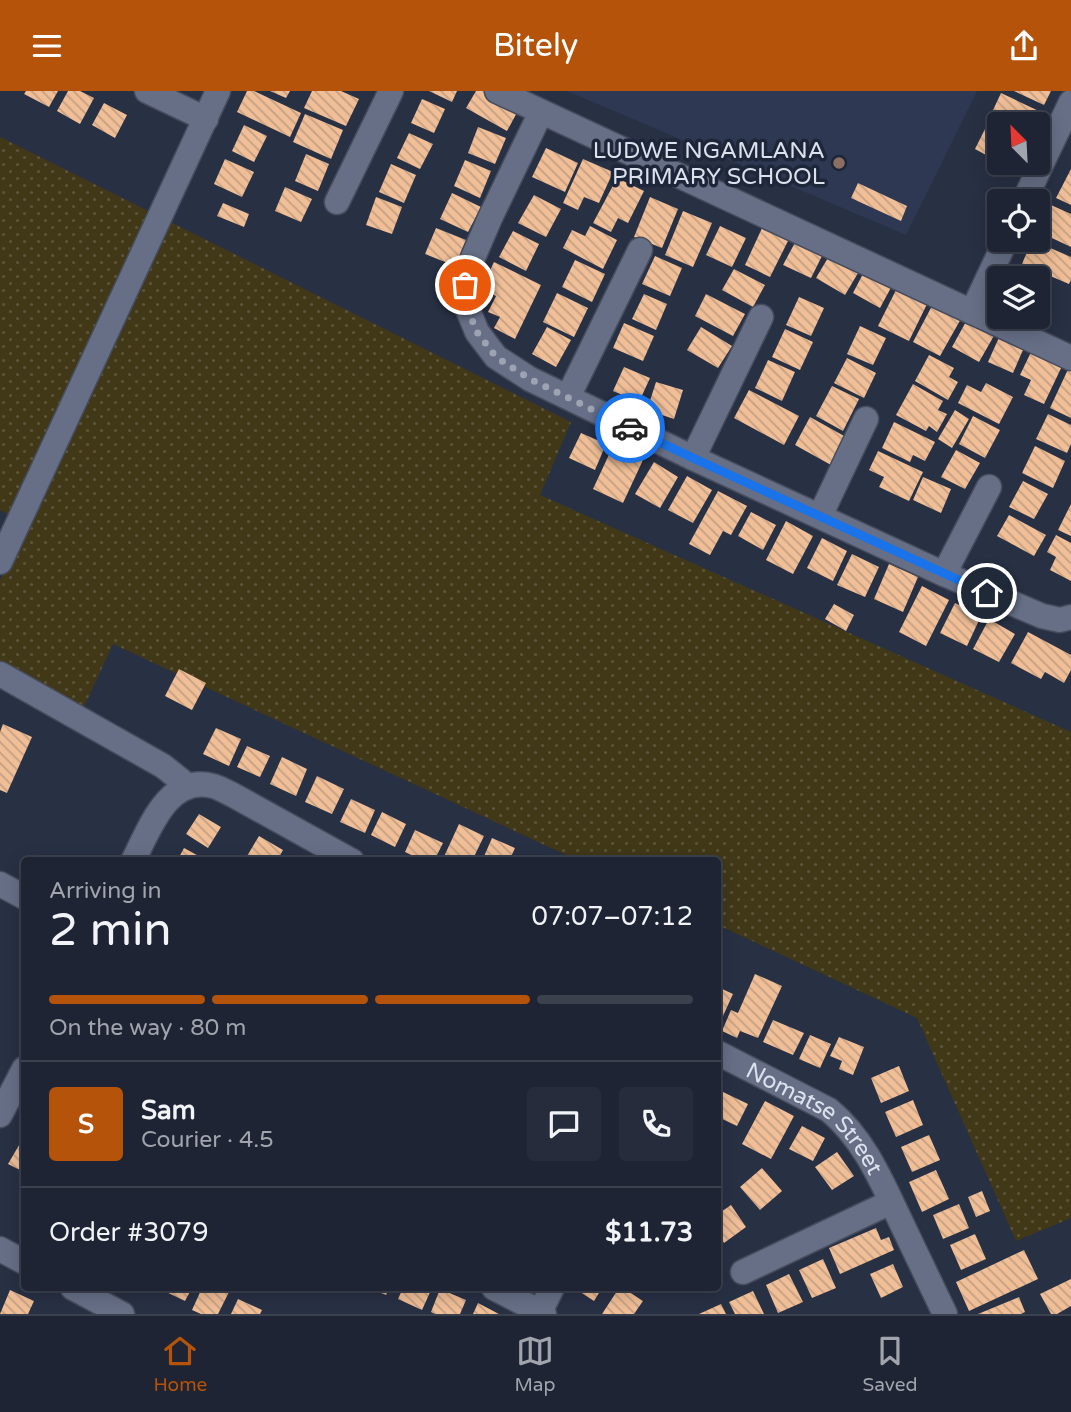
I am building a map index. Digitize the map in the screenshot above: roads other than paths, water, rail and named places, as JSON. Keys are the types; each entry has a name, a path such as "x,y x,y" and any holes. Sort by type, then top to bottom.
{"street":[{"path":"147,91 206,119"},
{"path":"0,562 218,91"},
{"path":"337,202 391,91"},
{"path":"496,91 1071,358"},
{"path":"1030,189 1070,108"},
{"path":"541,112 469,267 465,285 466,305 477,332 496,357 530,379 693,458 944,574 1042,616 1060,619 1071,617"},
{"path":"568,397 640,250"},
{"path":"972,312 1000,252"},
{"path":"693,458 761,317"},
{"path":"820,516 866,419"},
{"path":"944,574 989,487"},
{"path":"0,674 163,766 188,786"},
{"path":"135,857 163,806 188,786 200,785 213,786 233,795 342,857"},
{"path":"0,884 21,895"},
{"name":"Nomatse Street","path":"721,1055 830,1110 841,1120 866,1152 945,1314"},
{"path":"0,1115 21,1075"},
{"name":"Nomatse Street","path":"743,1272 891,1202"},
{"path":"0,1249 21,1260"},
{"path":"80,1291 122,1314"},
{"path":"500,1291 542,1313 551,1291"}],"place":[{"name":"LUDWE NGAMLANA PRIMARY SCHOOL","path":"839,163"}]}
